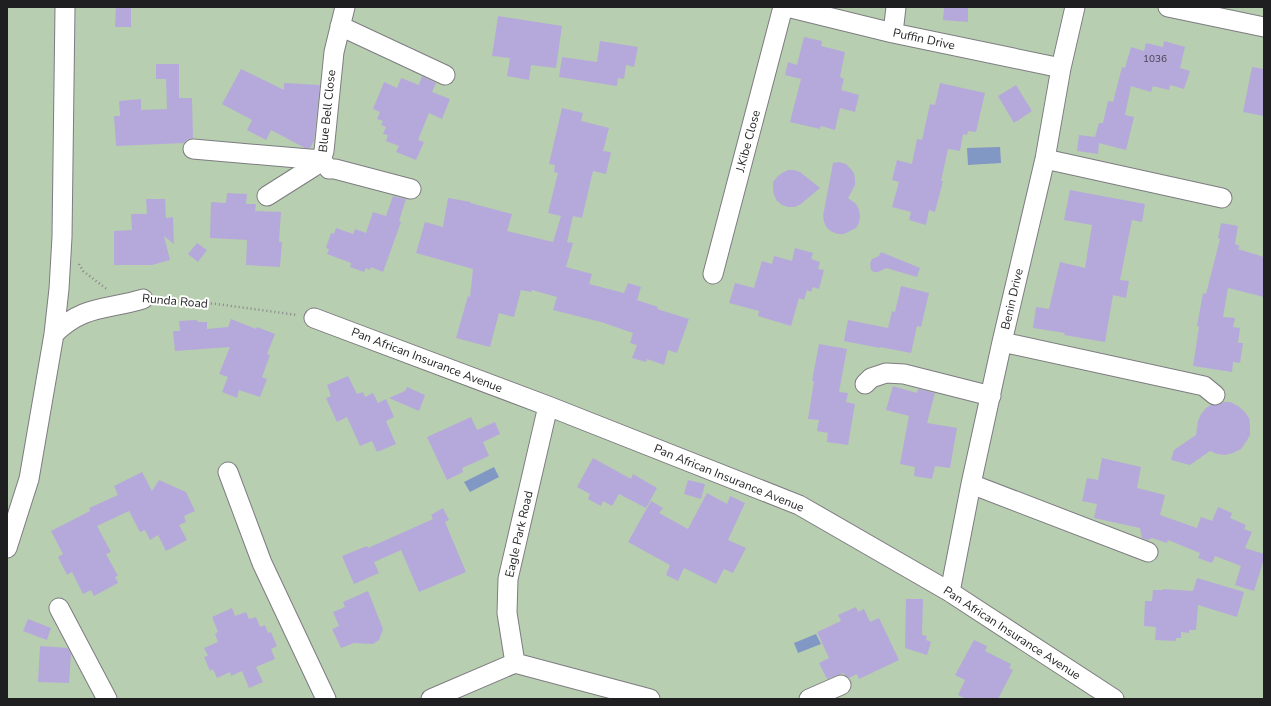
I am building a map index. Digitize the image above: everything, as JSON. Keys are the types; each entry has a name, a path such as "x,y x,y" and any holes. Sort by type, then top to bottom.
{"street":[{"path":"7,548 29,479 54,334 59,289 62,237 65,7"},
{"name":"Blue Bell Close","path":"193,149 321,160 324,151 334,52 345,7"},
{"name":"Puffin Drive","path":"788,7 893,33 1061,68"},
{"name":"J.Kibe Close","path":"713,274 788,7"},
{"path":"893,33 896,7"},
{"name":"Benin Drive","path":"950,592 971,484 1002,342 1045,159 1061,68 1075,7"},
{"path":"1168,7 1264,26"},
{"path":"340,26 445,75"},
{"path":"1045,159 1222,198"},
{"path":"267,196 313,167 321,160 329,169 335,169 411,188"},
{"path":"54,334 64,324 84,312 142,299"},
{"name":"Pan African Insurance Avenue","path":"314,318 548,406 799,505 950,592 1114,699"},
{"path":"1002,342 1204,386 1215,395"},
{"path":"865,384 871,378 886,373 904,374 991,396"},
{"name":"Eagle Park Road","path":"515,663 507,613 508,579 548,406"},
{"path":"228,472 262,563 326,699"},
{"path":"971,484 1148,552"},
{"path":"59,608 107,699"},
{"path":"431,699 515,663 650,699"},
{"path":"810,699 841,685"}],"path":[{"path":"76,260 84,271 107,290 114,291"},
{"name":"Runda Road","path":"142,299 217,304 314,318"}],"green space":[{"path":"7,7 1264,7 1264,699 7,699"}],"water":[{"path":"1000,147 1001,163 968,165 967,148"},
{"path":"494,467 499,477 470,492 464,482"},
{"path":"816,634 821,644 798,653 794,643"}],"building":[{"path":"116,7 131,7 131,27 115,27"},
{"path":"944,7 968,7 968,22 943,20"},
{"path":"498,16 562,26 556,68 531,65 529,80 507,76 510,58 492,56"},
{"path":"804,37 822,41 821,46 845,52 840,77 844,79 841,90 859,95 855,112 840,108 835,130 821,126 820,129 790,122 801,79 785,75 788,62 797,65"},
{"path":"600,41 638,47 634,67 626,65 624,79 618,78 617,86 559,77 562,57 597,62"},
{"path":"1164,41 1185,47 1180,68 1190,71 1184,89 1170,85 1169,90 1153,86 1151,92 1131,86 1125,115 1134,117 1126,150 1099,143 1098,154 1077,151 1079,135 1095,137 1099,123 1103,123 1108,101 1113,102 1122,67 1125,68 1131,47 1144,51 1146,43 1163,47"},
{"path":"156,64 179,64 179,98 192,98 193,138 188,139 184,143 116,146 114,116 120,116 119,101 141,99 141,110 167,109 166,79 156,79"},
{"path":"1252,67 1264,69 1264,116 1243,112"},
{"path":"241,69 284,90 284,83 320,85 314,141 310,148 305,148 271,130 266,140 247,130 252,120 222,104"},
{"path":"422,76 436,83 432,92 450,99 442,119 429,113 418,140 424,142 416,160 396,152 399,146 386,141 388,135 383,134 386,127 381,125 383,121 377,119 380,112 373,109 384,82 397,88 401,78 419,85"},
{"path":"940,83 985,93 976,132 968,131 967,135 963,134 960,151 948,149 941,181 943,181 935,212 929,210 926,225 909,220 911,212 892,207 899,182 892,180 897,160 912,164 917,139 922,140 930,104 935,105"},
{"path":"1016,85 1032,111 1014,123 998,96"},
{"path":"562,108 583,113 581,121 609,128 603,151 611,152 606,174 593,171 582,218 573,216 567,242 573,243 566,267 592,274 589,284 624,293 628,283 641,287 637,300 658,307 657,309 689,319 677,353 668,350 664,365 647,359 646,362 632,358 637,345 630,343 633,333 601,322 553,310 557,297 532,290 531,292 521,290 514,317 499,313 490,347 456,338 468,296 470,297 473,269 416,253 425,222 443,227 448,198 471,202 470,203 512,214 507,231 553,242 561,216 548,213 558,173 554,172 555,165 549,164"},
{"path":"839,162 846,164 854,173 855,185 848,198 856,204 860,216 859,223 856,228 844,234 832,232 827,228 823,216 833,163"},
{"path":"788,170 800,172 820,188 801,204 795,207 782,205 777,201 774,195 773,182 782,173"},
{"path":"1070,190 1145,204 1142,222 1132,220 1120,280 1129,281 1126,298 1113,295 1105,342 1033,328 1036,307 1049,309 1060,262 1085,268 1092,225 1064,220"},
{"path":"227,193 247,194 246,204 256,204 255,211 281,212 279,242 282,242 280,267 246,265 247,240 210,238 211,202 226,203"},
{"path":"393,196 406,199 399,221 401,222 383,272 371,267 370,270 366,268 364,272 350,267 351,263 327,254 329,249 326,248 331,233 334,234 336,228 353,234 355,229 366,233 373,212 386,216"},
{"path":"146,199 165,199 166,218 173,217 174,244 164,236 170,260 152,265 114,265 114,231 132,230 131,214 147,214"},
{"path":"1221,223 1238,226 1235,244 1240,246 1238,249 1264,257 1264,297 1228,288 1223,317 1235,318 1233,327 1240,328 1238,343 1243,343 1240,363 1233,362 1232,372 1193,366 1199,327 1197,326 1203,293 1206,294 1220,239 1218,238"},
{"path":"197,243 207,250 198,262 188,254"},
{"path":"795,248 813,253 811,259 820,262 818,269 824,270 819,289 813,287 811,292 807,290 804,300 799,298 791,326 758,316 759,311 729,303 735,283 754,288 762,261 772,264 774,256 792,261"},
{"path":"881,252 920,268 917,277 886,268 878,272 871,270 870,263 872,259 879,256"},
{"path":"901,286 929,293 921,327 917,326 911,353 844,341 848,320 888,328 892,311 895,312"},
{"path":"231,319 256,329 257,327 275,334 267,354 270,355 262,377 267,379 260,397 239,390 237,398 222,392 228,377 219,374 230,347 175,351 173,331 180,331 179,321 197,320 198,322 207,322 207,329 228,327"},
{"path":"819,344 847,349 839,392 848,393 846,402 855,404 848,445 827,442 828,433 817,431 819,420 808,419 814,381 812,381"},
{"path":"348,376 357,394 363,392 365,397 373,393 378,403 386,399 394,417 386,421 396,444 377,452 372,441 360,446 347,417 337,422 326,398 331,396 327,385"},
{"path":"893,386 917,393 918,389 935,393 927,423 957,428 950,468 935,466 932,479 914,476 915,467 900,464 909,416 886,410"},
{"path":"407,387 425,395 419,411 389,398 405,391"},
{"path":"1224,402 1230,402 1238,406 1249,418 1250,435 1241,449 1225,455 1210,451 1190,465 1171,460 1174,450 1196,435 1198,421 1206,408 1211,405 1219,405"},
{"path":"471,417 477,430 495,422 500,434 483,442 489,456 462,468 463,472 447,480 427,437"},
{"path":"593,458 631,479 633,474 657,488 646,508 619,494 612,506 603,501 601,506 588,499 590,494 577,487"},
{"path":"1102,458 1141,467 1137,488 1165,495 1160,515 1197,528 1201,517 1212,521 1218,507 1232,513 1230,518 1246,525 1244,529 1252,532 1245,548 1264,554 1264,559 1254,591 1235,585 1241,566 1215,556 1212,563 1198,558 1200,553 1168,540 1167,543 1152,538 1148,540 1142,538 1140,528 1094,518 1097,504 1082,501 1087,478 1098,480"},
{"path":"142,472 152,491 159,480 186,492 195,511 184,516 186,522 179,525 187,540 166,551 158,535 150,540 145,530 140,532 129,511 97,526 111,552 106,554 118,576 115,577 118,583 94,596 91,590 83,594 72,572 67,575 58,557 63,554 51,531 90,511 89,508 118,495 114,486"},
{"path":"688,480 705,484 701,499 684,494"},
{"path":"707,493 727,504 730,496 745,503 728,540 746,548 733,573 724,569 716,584 684,568 678,581 666,575 670,565 628,542 651,501 663,508 659,513 688,529"},
{"path":"443,508 449,520 445,522 466,572 419,592 401,550 374,562 379,573 354,584 342,556 367,546 368,548 433,519 431,515"},
{"path":"1197,578 1244,592 1237,617 1198,605 1196,630 1189,630 1189,633 1181,632 1181,638 1176,638 1176,641 1155,640 1156,627 1144,626 1145,601 1152,601 1153,590 1163,589 1193,591"},
{"path":"368,591 383,629 379,640 373,644 354,643 341,648 332,629 339,626 333,612 345,607 343,602"},
{"path":"906,599 923,599 922,635 927,636 926,640 931,642 927,655 905,648"},
{"path":"856,607 858,612 864,609 870,622 879,618 899,660 859,679 857,674 849,678 843,673 827,679 819,663 829,658 817,632 841,621 838,615"},
{"path":"232,608 235,616 246,612 249,619 256,617 260,627 265,625 268,633 271,632 277,646 271,649 275,659 256,667 263,682 249,688 242,671 231,676 230,672 217,678 213,669 210,671 204,657 208,656 204,648 218,642 215,634 218,632 212,617"},
{"path":"28,619 51,628 47,640 23,631"},
{"path":"974,640 987,646 985,651 1011,664 1009,668 1013,670 998,699 966,699 958,695 965,680 955,675"},
{"path":"40,646 68,648 71,654 69,683 38,682"}]}
